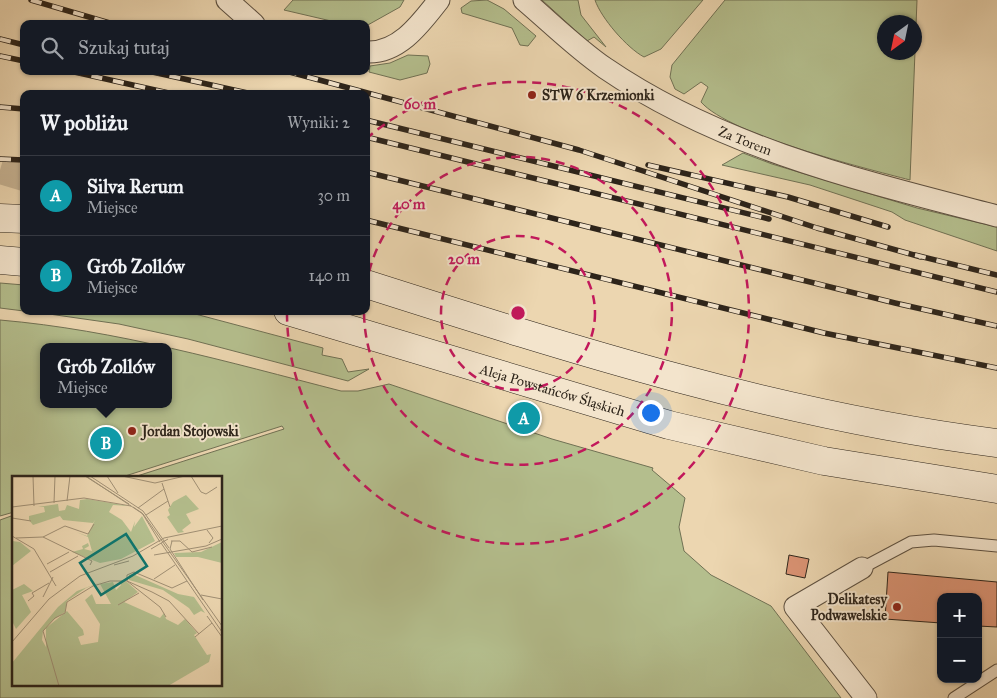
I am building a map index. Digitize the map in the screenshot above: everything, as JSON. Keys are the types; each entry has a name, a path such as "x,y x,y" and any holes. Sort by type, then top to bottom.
{"main road":[{"path":"0,218 20,219"},
{"path":"0,260 20,262"},
{"path":"370,285 528,336 736,394 889,425 997,443"},
{"name":"Aleja Powstańców Śląskich","path":"301,315 669,425 824,461 997,489"}],"street":[{"path":"227,0 250,20"},
{"path":"370,52 381,51 396,44 416,28 439,0"},
{"name":"Za Torem","path":"524,0 605,68 642,91 723,132 798,161 997,216"},
{"path":"862,568 795,607 866,698"}],"lane":[{"path":"862,568 911,542 934,540 997,546"},
{"path":"954,698 997,670"}],"green space":[{"path":"293,0 404,0 400,7 370,24 370,20 327,20 284,10"},
{"path":"487,0 504,9 536,36 528,46 520,45 512,28 462,13 461,8 471,1"},
{"path":"542,0 578,0 581,15 606,47 594,37 587,41"},
{"path":"595,0 703,0 661,49 644,57 630,47 615,32"},
{"path":"725,0 917,0 916,15 877,15 877,60 915,60 910,180 799,149 739,126 716,114 701,102 708,87 701,82 684,94 675,89 670,77 672,65"},
{"path":"408,55 428,56 430,64 427,73 400,80 370,72 370,66 390,63"},
{"path":"743,153 772,164 917,208 997,227 997,251 905,220 892,212 810,185 722,165"},
{"path":"0,283 20,285 20,310 0,308"},
{"path":"56,315 199,315 323,348 322,355 342,359 348,372 369,369 348,381 188,339 119,324"},
{"path":"0,320 86,331 147,343 40,343 40,408 172,408 172,349 341,391 358,391 389,384 552,439 653,468 652,470 685,498 679,527 684,551 711,575 771,606 841,698 0,698 0,520 12,516 12,686 222,686 222,476 137,476 284,429 282,426 125,476 12,476 12,513 0,516"}],"building":[{"path":"789,555 809,559 805,578 786,574"},
{"path":"888,572 997,582 997,627 982,626 982,593 937,593 937,623 885,619"}],"tunnel":[{"path":"0,170 20,176"}],"railway":[{"path":"31,0 99,20"},
{"path":"0,39 20,44"},
{"path":"0,56 20,60"},
{"path":"88,75 155,90"},
{"path":"166,75 234,90"},
{"path":"301,75 356,90"},
{"path":"370,94 579,150 817,228 921,257"},
{"path":"0,107 20,109"},
{"path":"370,121 769,219"},
{"path":"370,138 997,292"},
{"path":"0,159 20,160"},
{"path":"648,165 788,197 888,227"},
{"path":"370,173 895,303 997,326"},
{"path":"370,221 824,333 997,368"},
{"path":"915,255 997,275"}],"place":[{"name":"STW 6 Krzemionki","path":"532,95"},
{"name":"Silva Rerum","path":"524,418"},
{"name":"Jordan Stojowski","path":"132,431"},
{"name":"Grób Zollów","path":"106,443"},
{"name":"Delikatesy Podwawelskie","path":"897,607"}]}
